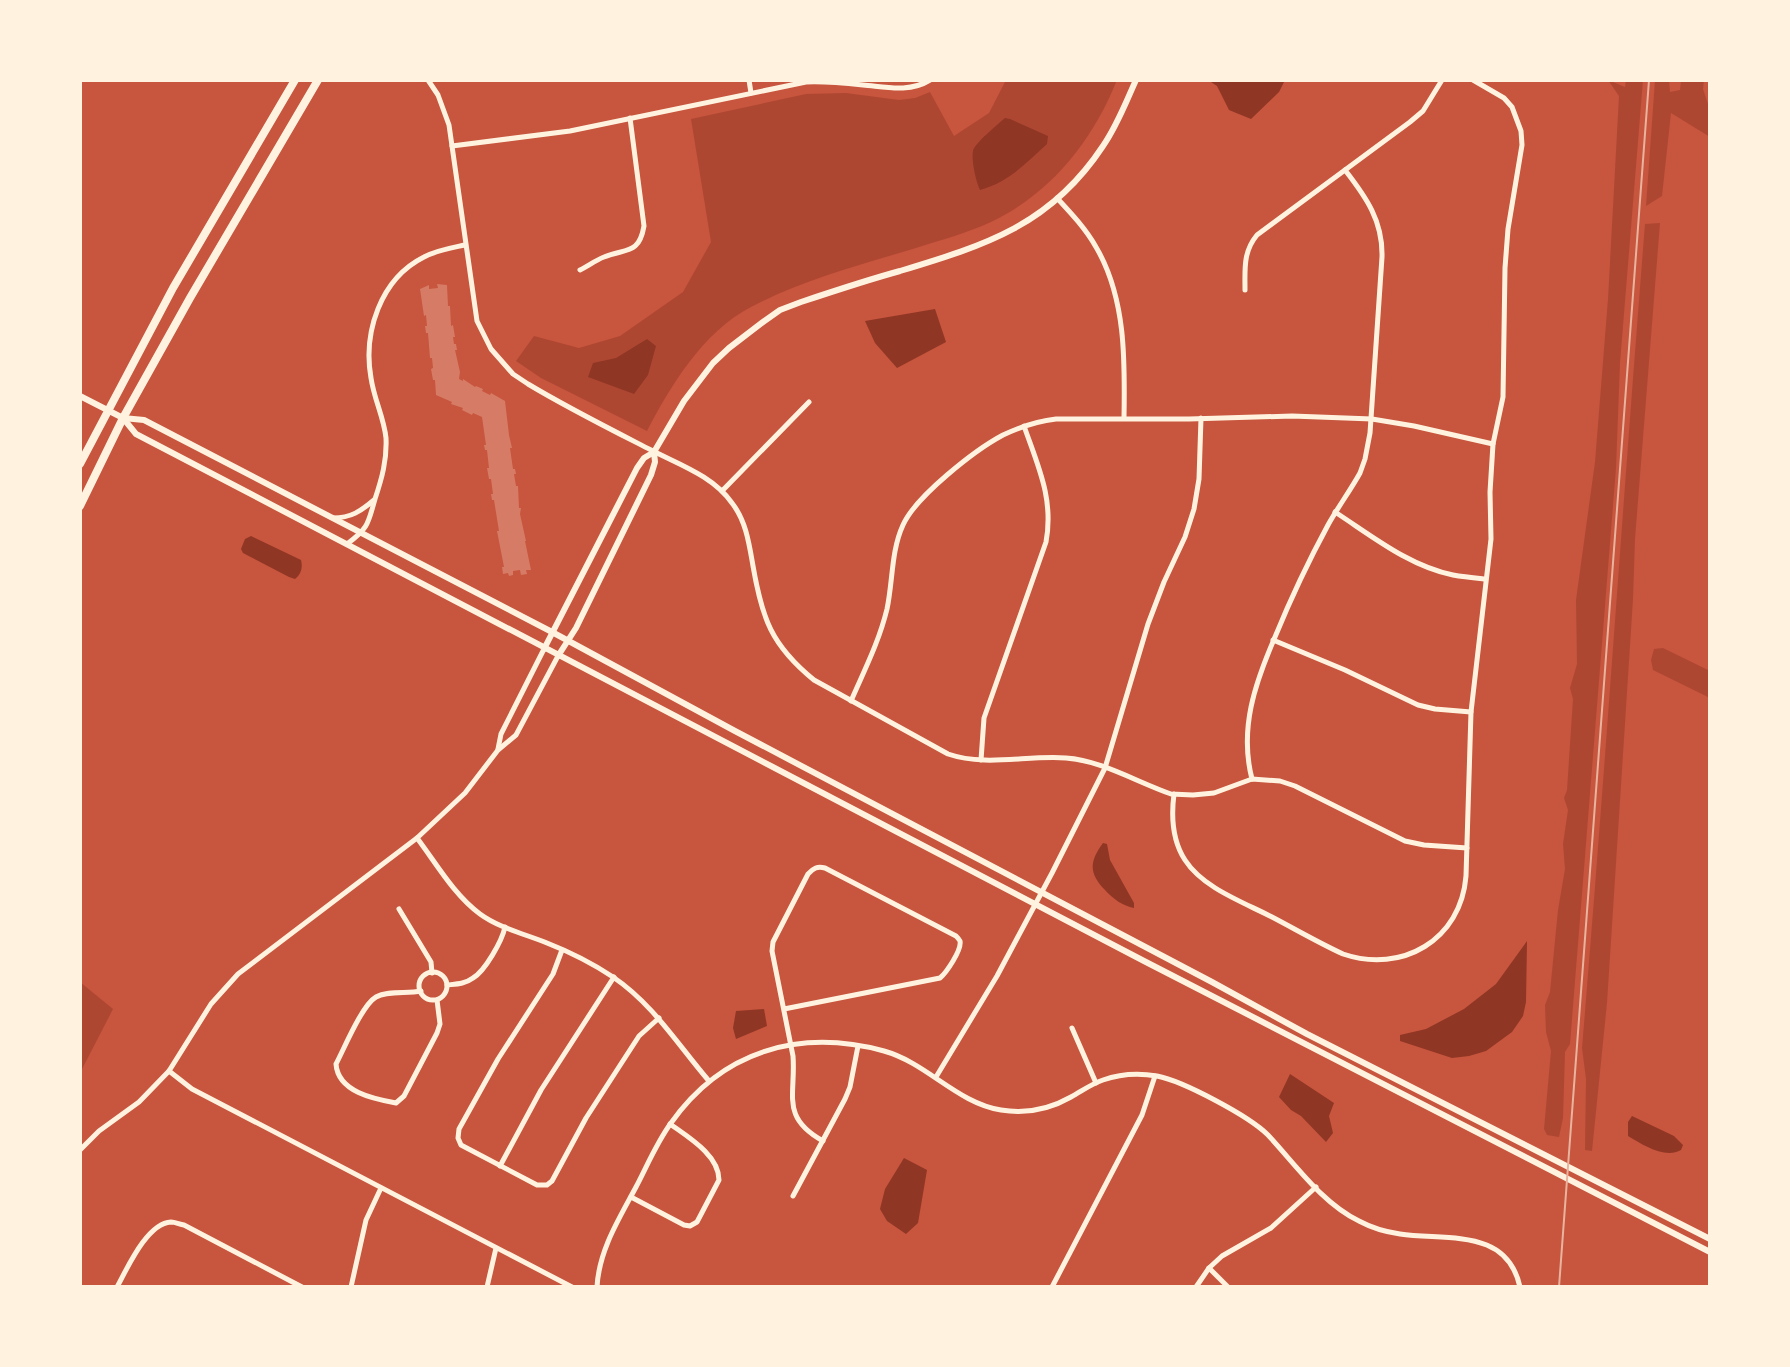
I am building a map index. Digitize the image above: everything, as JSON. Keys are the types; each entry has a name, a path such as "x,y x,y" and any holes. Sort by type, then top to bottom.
{"highway":[{"path":"80,464 173,288 295,80"},
{"path":"80,506 123,418 318,80"}],"street":[{"path":"428,80 444,108 477,321 483,336 501,363 543,394 700,474 722,491 732,502 746,530 759,598 774,637 798,667 814,680 960,758 1066,758 1105,768 1174,794 1214,793 1252,779 1273,779 1288,783 1405,841 1467,848"},
{"path":"749,80 751,93"},
{"path":"452,146 570,131 806,82 890,89 916,87 930,80"},
{"path":"498,750 511,712 637,468 644,458 654,452 684,401 713,363 780,310 955,255 1010,232 1032,219 1077,179 1104,145 1136,80"},
{"path":"1245,290 1247,251 1261,231 1423,111 1442,80"},
{"path":"1174,794 1172,824 1176,841 1192,869 1215,887 1335,950 1360,959 1401,958 1422,949 1440,935 1461,901 1465,887 1471,712 1491,539 1493,444 1503,397 1508,229 1522,145 1521,131 1512,107 1504,98 1473,80"},
{"path":"580,270 605,256 632,249 642,235 644,226 630,118"},
{"path":"1252,779 1247,751 1249,712 1255,687 1295,588 1335,512 1360,473 1368,446 1381,238 1369,203 1345,170"},
{"path":"1057,198 1093,241 1115,290 1122,331 1124,418"},
{"path":"347,545 362,533 371,516 384,473 384,428 369,362 370,338 376,314 388,289 409,267 437,251 465,245"},
{"path":"80,396 123,418 144,420 552,632 1307,1034 1710,1239"},
{"path":"722,491 809,402"},
{"path":"851,701 879,637 904,521 935,486 995,440 1024,426 1056,419 1292,416 1372,419 1493,444"},
{"path":"123,418 136,434 544,649 1710,1252"},
{"path":"936,1077 992,984 1105,768 1148,624 1194,509 1199,479 1201,418"},
{"path":"981,760 984,718 1046,542 1048,528 1045,487 1024,426"},
{"path":"80,1150 99,1131 139,1102 169,1071 211,1004 238,974 417,838 465,793 498,750 516,735 568,641 651,475 654,452"},
{"path":"333,518 354,515 375,500"},
{"path":"1335,512 1409,559 1453,575 1486,579"},
{"path":"1273,640 1354,674 1409,702 1435,709 1471,712"},
{"path":"417,838 459,894 479,913 585,960 637,995 709,1081"},
{"path":"784,1009 940,978 945,975 960,947 959,940 825,868 819,866 813,869 773,942 772,951 791,1045 793,1109 803,1128 823,1141"},
{"path":"399,909 431,962 432,973"},
{"path":"447,985 470,981 477,976 503,937 505,927"},
{"path":"562,950 553,974 498,1059 459,1129 461,1145 537,1185 547,1185 639,1036 659,1018"},
{"path":"432,973 442,976 447,985 445,994 437,1000 427,999 421,991 422,979 432,973"},
{"path":"500,1166 541,1090 614,977"},
{"path":"421,991 386,994 366,1005 336,1064 337,1072 362,1095 396,1103 404,1096 437,1033 440,1024 437,1000"},
{"path":"1072,1028 1096,1083"},
{"path":"597,1287 604,1249 670,1124 692,1096 709,1081 743,1060 765,1051 826,1042 885,1051 936,1077 974,1102 993,1109 1031,1111 1051,1106 1096,1083 1125,1075 1155,1076 1181,1084 1255,1124 1343,1212 1379,1229 1490,1245 1512,1265 1520,1287"},
{"path":"793,1196 850,1087 858,1046"},
{"path":"169,1071 192,1089 572,1287"},
{"path":"1052,1287 1142,1115 1155,1076"},
{"path":"631,1197 684,1225 697,1222 703,1212 720,1173 700,1147 670,1124"},
{"path":"1196,1287 1209,1268 1229,1251 1271,1228 1316,1187"},
{"path":"351,1287 366,1220 381,1188"},
{"path":"117,1287 146,1239 157,1226 170,1222 184,1225 302,1287"},
{"path":"487,1287 496,1248"},
{"path":"1209,1268 1228,1287"}],"shaded area":[{"path":"1006,80 1117,80 1082,145 1051,181 1032,196 982,226 811,281 751,307 718,330 703,345 678,378 647,431 541,378 516,361 534,336 579,348 620,336 683,292 711,242 691,119 806,94 846,93 899,100 930,92 954,136 989,113"},
{"path":"1208,80 1285,80 1279,92 1251,119 1229,110 1217,86"},
{"path":"1608,80 1625,87 1626,80 1643,80 1620,363 1616,468 1570,1044 1565,1052 1563,1118 1559,1137 1547,1135 1544,1129 1551,1051 1546,1032 1545,1005 1550,992 1565,869 1563,844 1568,810 1564,798 1573,699 1570,688 1577,664 1576,600 1595,462 1608,299 1619,96"},
{"path":"1655,80 1669,80 1670,92 1680,90 1681,80 1704,80 1703,89 1710,110 1710,137 1671,113 1662,196 1646,206"},
{"path":"1005,118 1048,136 1047,144 1008,177 980,190 974,171 974,148"},
{"path":"1660,223 1635,539 1607,1003 1592,1151 1585,1150 1586,1079 1582,1048 1645,224"},
{"path":"935,309 946,342 897,368 875,343 865,321"},
{"path":"647,339 656,346 648,375 634,394 588,377 593,363 616,358"},
{"path":"251,536 301,560 302,568 297,577 289,577 243,553 241,549 245,539"},
{"path":"1663,648 1710,671 1710,698 1653,670 1651,660 1654,649"},
{"path":"1103,843 1107,844 1110,860 1134,908 1115,899 1096,878 1093,862"},
{"path":"1527,941 1526,1002 1523,1016 1512,1032 1486,1051 1452,1058 1400,1041 1400,1035 1426,1029 1464,1009 1496,984"},
{"path":"80,982 113,1009 80,1073"},
{"path":"764,1009 767,1026 736,1039 733,1028 736,1011"},
{"path":"1290,1074 1334,1103 1329,1116 1333,1133 1326,1142 1279,1097"},
{"path":"1632,1116 1674,1136 1683,1145 1681,1150 1661,1152 1628,1136 1628,1122"},
{"path":"904,1158 927,1170 918,1223 906,1234 887,1221 880,1209 885,1189"}],"building":[{"path":"437,284 447,285 459,379 505,401 519,508 531,570 526,570 527,574 521,575 520,570 513,571 513,575 509,576 508,573 503,574 482,417 472,415 436,395 420,289 429,285 429,289 438,288"}],"railway":[{"path":"1559,1287 1649,80"}]}
